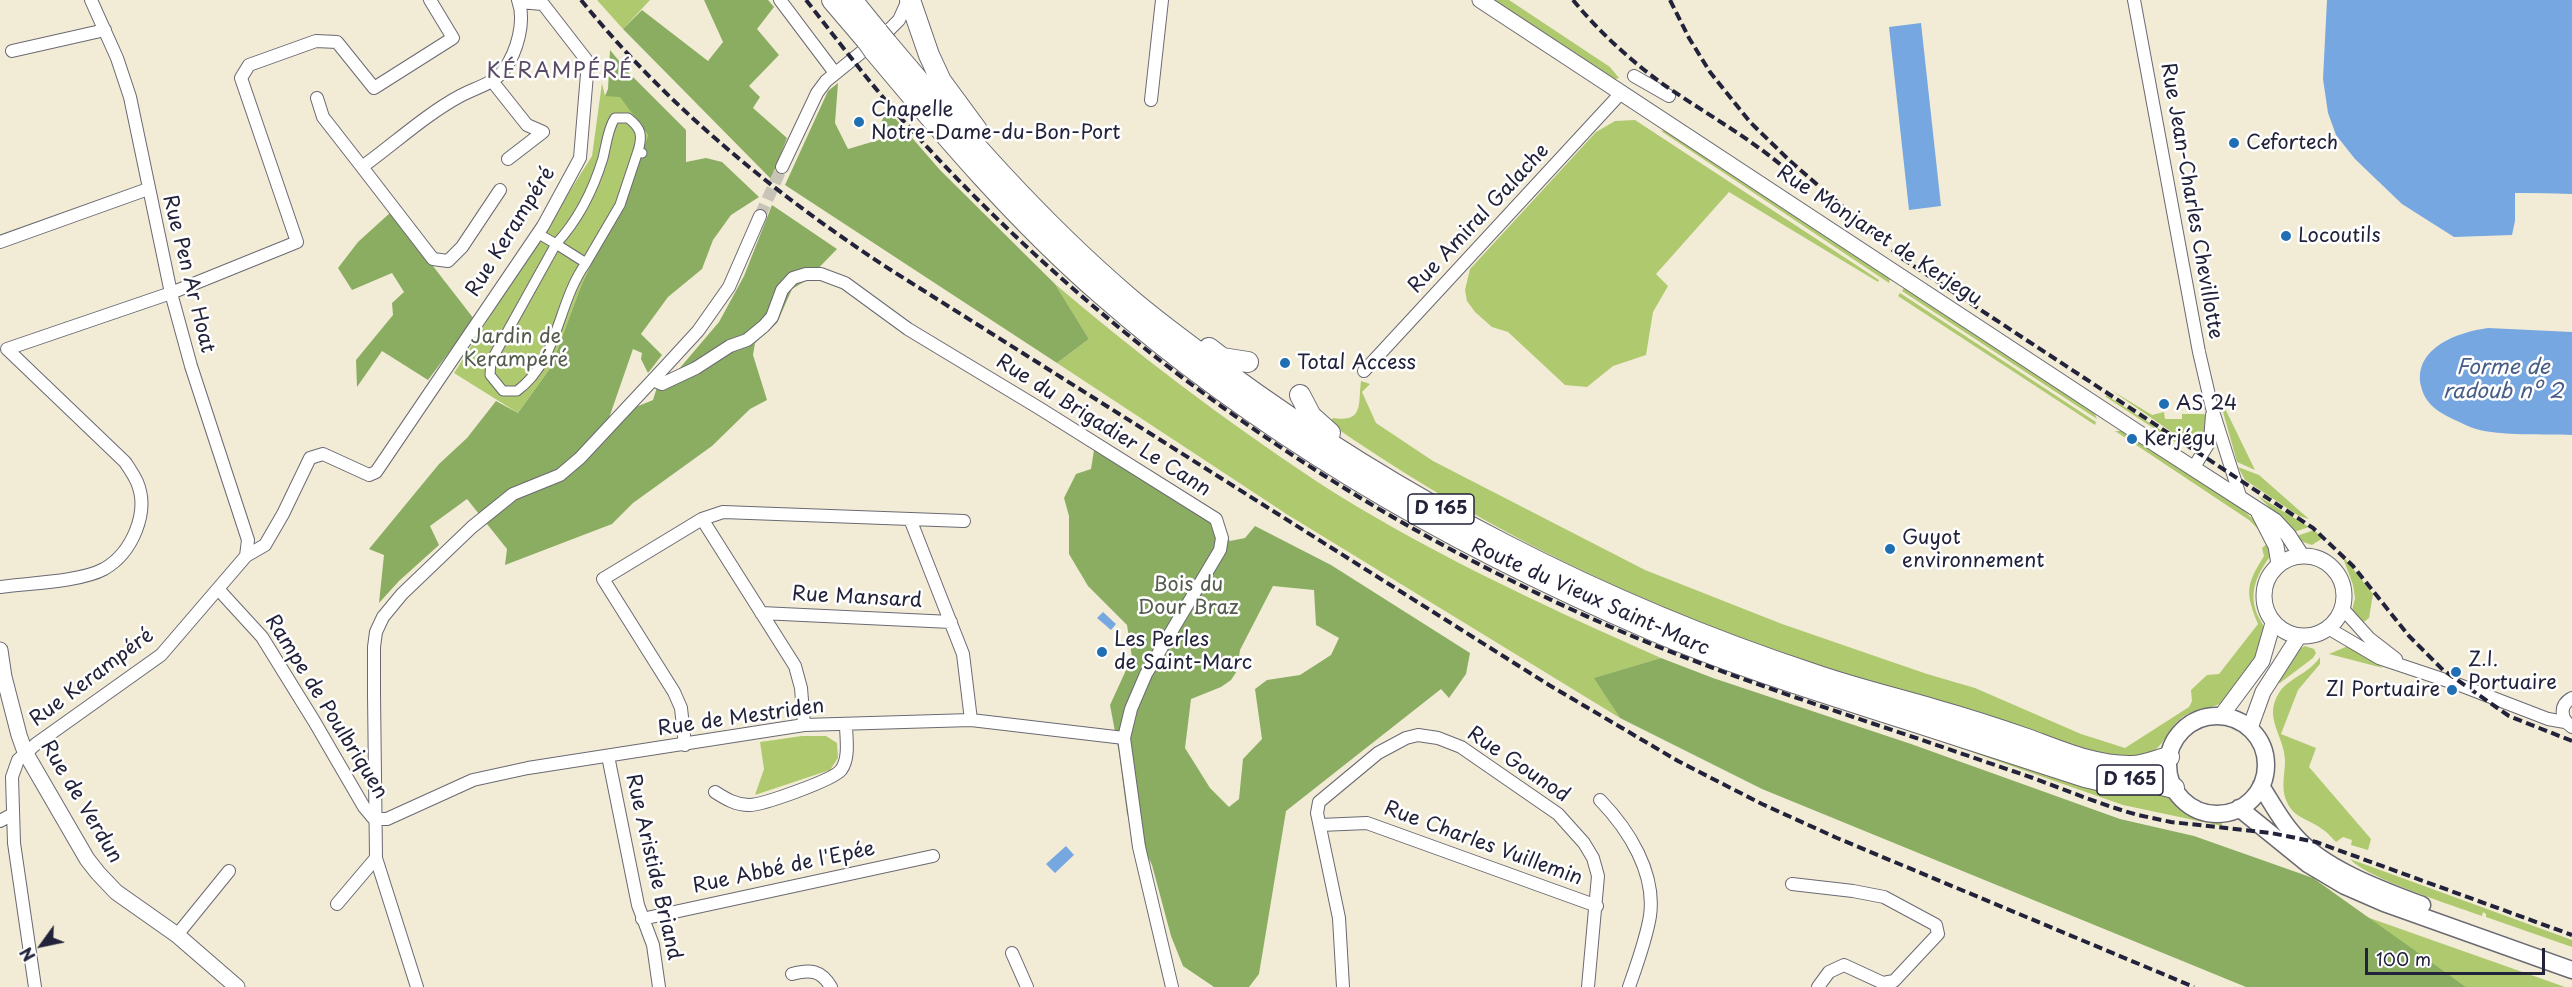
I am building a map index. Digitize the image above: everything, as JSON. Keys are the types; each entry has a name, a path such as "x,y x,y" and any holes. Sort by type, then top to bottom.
{"highway":[{"name":"Route du Vieux Saint-Marc","path":"832,0 879,39 970,141 1078,251 1153,318 1262,398 1360,462 1502,542 1576,580 1739,648 1814,675 1983,724 2084,759 2134,766 2169,757"},
{"name":"Route du Vieux Saint-Marc","path":"852,0 969,164 1030,228 1099,292 1176,356 1250,410 1351,477 1497,558 1575,596 1656,632 1731,661 2085,777 2102,781 2142,780 2174,788"},
{"path":"909,0 928,55 941,81 1002,162 1078,251 1222,358 1248,362"},
{"path":"1300,394 1311,416 1360,462"}],"main road":[{"path":"2221,716 2236,719 2250,728 2260,741 2265,755 2266,771 2261,786 2252,799 2239,808 2225,813 2203,811 2184,800 2174,788 2169,773 2169,757 2175,740 2187,726 2203,718 2221,716"},
{"path":"2261,786 2296,837 2315,853 2341,869 2412,902 2572,960"},
{"path":"2239,808 2308,864 2367,897 2572,969"}],"street":[{"name":"Rue Pen Ar Hoat","path":"91,0 130,97 171,293 190,366 248,540 246,556"},
{"path":"0,587 79,577 104,569 130,546 141,518 141,502 137,483 125,462 2,347 171,293 297,242 240,78 249,65 316,41 337,42 374,88 453,38 430,0"},
{"path":"780,0 835,73"},
{"path":"782,167 817,93 835,73 879,39 899,20 909,0"},
{"path":"1151,100 1162,0"},
{"name":"Rue Monjaret de Kerjegu","path":"1480,0 2240,496 2280,526 2301,555"},
{"name":"Rue Jean-Charles Chevillotte","path":"2134,0 2199,352 2212,408 2240,496"},
{"path":"362,167 460,95 492,81 504,71 517,43 522,15 518,1"},
{"name":"Rue Kerampéré","path":"25,752 161,655 246,556 265,545 284,514 310,459 323,454 362,473 369,475 376,472 537,233 580,158 588,62 543,4 518,1"},
{"path":"12,51 105,30"},
{"path":"1634,76 1670,96"},
{"path":"492,81 527,125 543,132 508,159"},
{"name":"Rue Amiral Galache","path":"1364,371 1622,93"},
{"path":"317,98 323,117 433,259 448,261 462,248 500,190"},
{"path":"628,117 640,129 642,139 640,152 620,205 574,279 542,366 517,391 503,391 490,375 491,361 556,244 571,228 585,204 597,177 615,118 628,117"},
{"path":"0,242 148,189"},
{"path":"417,987 376,858 374,647 376,632 383,617 402,594 472,527 513,494 560,475 580,458 653,380 698,331 729,287 760,216"},
{"path":"537,233 586,263"},
{"name":"Rue du Brigadier Le Cann","path":"653,380 662,384 696,368 729,346 747,340 768,322 782,290 793,278 806,274 821,274 845,283 908,329 1216,519 1222,538 1220,550 1146,674 1131,709 1124,738 1139,847 1172,987"},
{"name":"Rue Jean-Charles Chevillotte","path":"2193,467 2210,441 2212,408"},
{"name":"Rue Monjaret de Kerjegu","path":"2255,507 2270,531 2276,546 2279,564"},
{"path":"685,745 681,708 674,692 603,579 702,519 734,511 964,521"},
{"path":"702,519 799,676 804,725"},
{"path":"910,519 963,654 971,720"},
{"path":"2301,555 2323,560 2332,567 2343,586 2342,608 2328,628 2315,635 2299,636 2273,623 2267,614 2263,592 2271,572 2279,564 2301,555"},
{"name":"Rampe de Poulbriquen","path":"219,590 262,637 364,807 374,819"},
{"path":"2342,608 2369,638 2404,666"},
{"name":"Rue Mansard","path":"761,613 951,622"},
{"path":"2221,716 2262,661 2273,623"},
{"path":"2328,628 2362,650 2548,719 2568,724 2569,698 2536,714"},
{"path":"2250,728 2264,692 2299,636"},
{"name":"Rue de Verdun","path":"0,650 6,687 25,752 87,860 116,892 177,935 237,987"},
{"name":"Rue de Mestriden","path":"374,819 387,819 473,780 528,768 804,725 971,720 1124,738"},
{"path":"715,792 728,800 752,805 828,780 842,769 845,761 846,724"},
{"name":"Rue Gounod","path":"1320,825 1317,813 1319,802 1378,753 1412,737 1438,738 1461,747 1558,814 1570,826 1593,858 1598,876 1597,906 1588,987"},
{"path":"25,752 18,760 12,777 14,843 35,987"},
{"name":"Rue Aristide Briand","path":"608,756 642,919 652,945 659,987"},
{"path":"1600,800 1618,819 1635,845 1648,883 1651,914 1629,987"},
{"path":"0,821 14,814"},
{"name":"Rue Charles Vuillemin","path":"1320,825 1367,823 1597,906"},
{"path":"1320,825 1339,918 1343,987"},
{"name":"Rue Abbé de l'Epée","path":"642,919 933,856"},
{"path":"337,904 376,858"},
{"path":"177,935 229,871"},
{"path":"1792,884 1884,897 1936,925 1938,934 1894,981 1883,983 1844,965 1829,972 1818,987"},
{"path":"1012,953 1027,987"},
{"path":"792,974 813,970 821,974 831,987"}],"green space":[{"path":"597,0 650,0 623,29"},
{"path":"704,0 768,0 774,7 757,29 779,55 749,86 760,97 753,108 787,138 771,179 623,29 642,10 708,61 723,42"},
{"path":"1494,0 1509,0 1610,67 1619,78 1615,79"},
{"path":"610,50 630,74 686,130 686,162 706,158 722,162 759,197 731,215 713,240 702,269 668,297 641,334 662,355 648,373 641,359 642,353 633,349 609,418 653,400 658,384 679,369 719,322 744,276 772,205 837,249 807,280 792,289 777,323 755,343 753,355 767,400 750,409 712,446 633,503 612,524 505,565 507,549 467,499 430,526 439,545 399,581 379,603 384,555 369,549 439,464 467,438 496,401 518,413 551,367 581,286 640,159 648,135 620,97 605,96 608,89"},
{"name":"Jardin de Kerampéré","path":"602,83 605,96 620,96 648,135 640,159 581,286 551,367 518,413 454,373 592,156"},
{"path":"838,83 835,123 848,149 882,139 881,123 887,109 940,170 1055,284 1089,339 1057,363 785,185 828,91"},
{"path":"1635,120 1879,280 1878,282 1729,192 1656,274 1668,286 1653,312 1646,355 1613,366 1587,387 1565,385 1508,332 1492,327 1475,312 1467,301 1465,290 1470,269 1596,132 1615,121"},
{"path":"1666,130 1890,279 1889,283 1661,131"},
{"path":"391,212 474,319 428,380 382,351 357,387 356,360 393,315 392,303 404,292 392,273 352,290 338,268 358,242"},
{"path":"1055,284 1117,336 1213,409 1354,505 1483,575 1661,658 1595,678 1620,718 1288,515 1057,363 1089,339"},
{"path":"1904,288 2081,403 2094,412 2097,419 1902,291"},
{"path":"1900,293 2096,422 2095,425 1898,296"},
{"path":"1361,381 1370,384 1362,392 1376,423 1433,461 1645,570 1782,624 1927,674 1975,688 2081,734 2125,748 2189,707 2192,701 2191,690 2207,675 2219,674 2258,624 2249,589 2264,556 2262,548 2267,544 2271,555 2258,576 2254,590 2254,606 2264,629 2263,637 2255,658 2242,680 2227,698 2217,705 2184,716 2149,754 2133,757 2113,756 2091,751 1983,713 1882,686 1756,643 1699,622 1535,547 1430,488 1329,423 1333,418 1343,419 1355,415 1359,404"},
{"path":"2111,390 2152,415 2164,412 2165,419 2182,419 2182,414 2204,414 2207,417 2206,436 2203,440 2186,442"},
{"path":"2218,394 2255,470 2237,462"},
{"path":"2106,395 2184,445 2178,444"},
{"path":"2115,431 2127,434 2125,437 2132,442 2134,439 2243,510 2256,522 2265,536 2249,520"},
{"name":"Bois du Dour Braz","path":"1094,450 1208,518 1230,541 1245,538 1255,526 1331,565 1470,653 1466,674 1449,698 1441,689 1286,811 1259,974 1249,987 1214,987 1183,966 1171,936 1152,865 1127,814 1110,705 1132,657 1127,625 1088,586 1069,554 1069,516 1064,498 1076,474 1091,469","holes":["1273,586 1314,590 1316,625 1339,638 1331,655 1300,675 1267,680 1255,689 1262,739 1243,759 1239,799 1229,807 1210,788 1185,748 1191,699 1221,687 1231,680 1237,671 1240,650"]},
{"path":"2238,467 2259,475 2309,519 2299,516 2245,480"},
{"path":"2258,496 2309,527 2294,532"},
{"path":"2314,530 2323,538 2312,545 2303,542 2297,536"},
{"path":"2342,555 2373,594 2369,618 2361,624 2352,611 2355,598 2353,585"},
{"path":"2305,646 2314,649 2316,653 2313,658 2280,683 2277,682 2299,649"},
{"path":"2348,646 2383,668 2329,654"},
{"path":"2320,657 2320,664 2298,690 2281,734 2316,748 2309,767 2371,839 2368,850 2351,845 2352,840 2343,837 2336,842 2324,830 2294,812 2285,797 2285,760 2274,719 2275,702 2288,683 2310,668"},
{"path":"1661,658 2120,819 2194,836 2313,878 2466,987 2246,987 1762,789 1620,718 1594,678"},
{"path":"802,736 826,736 837,743 838,758 830,770 755,795 764,769 760,742"},
{"path":"1947,739 2136,788 2166,793 2183,811 2197,818 2222,821 2222,826 2123,805 1946,743"},
{"path":"2350,859 2572,940 2572,947 2486,917 2483,912 2482,916 2412,891 2374,875"},
{"path":"2361,915 2565,987 2466,987"}],"water":[{"path":"2327,0 2572,0 2572,194 2515,193 2515,221 2512,235 2454,237 2402,204 2355,159 2336,135 2328,113 2323,79"},
{"path":"1921,23 1941,206 1909,210 1889,27"},
{"name":"Forme de radoub nº 2","path":"2488,328 2572,332 2572,435 2510,434 2486,431 2449,417 2429,403 2421,386 2420,373 2424,361 2431,352 2452,338"},
{"path":"1103,612 1116,624 1111,630 1097,618"},
{"path":"1066,846 1074,855 1055,873 1046,864"}],"pier":[{"path":"2515,193 2572,194 2572,197 2518,196 2518,221 2515,232"}],"tunnel":[{"path":"760,216 782,167"}],"railway":[{"path":"581,0 614,39 685,111 760,176 800,207 883,265 1549,685 1678,761 1762,804 1837,838 2194,987"},
{"path":"806,0 907,125 982,204 1062,279 1145,349 1232,414 1322,474 1416,530 1512,581 1611,627 1687,658 2098,802 2138,815 2171,822 2271,833 2316,842 2572,935"},
{"path":"1573,0 1618,48 1644,70 1745,138 1787,170"},
{"path":"1670,0 1689,38 1710,72 1750,122 1790,161 1903,259 2313,528 2353,566 2409,636 2443,670 2509,716 2572,741"}],"place":[{"name":"Chapelle Notre-Dame-du-Bon-Port","path":"859,122"},
{"name":"Cefortech","path":"2234,143"},
{"name":"Locoutils","path":"2286,236"},
{"name":"Total Access","path":"1285,363"},
{"name":"AS 24","path":"2164,404"},
{"name":"Kerjégu","path":"2132,439"},
{"name":"Guyot environnement","path":"1890,549"},
{"name":"Les Perles de Saint-Marc","path":"1102,652"},
{"name":"Z.I. Portuaire","path":"2456,672"},
{"name":"ZI Portuaire","path":"2452,690"}],"district":[{"name":"KÉRAMPÉRÉ","path":"560,72"}]}
